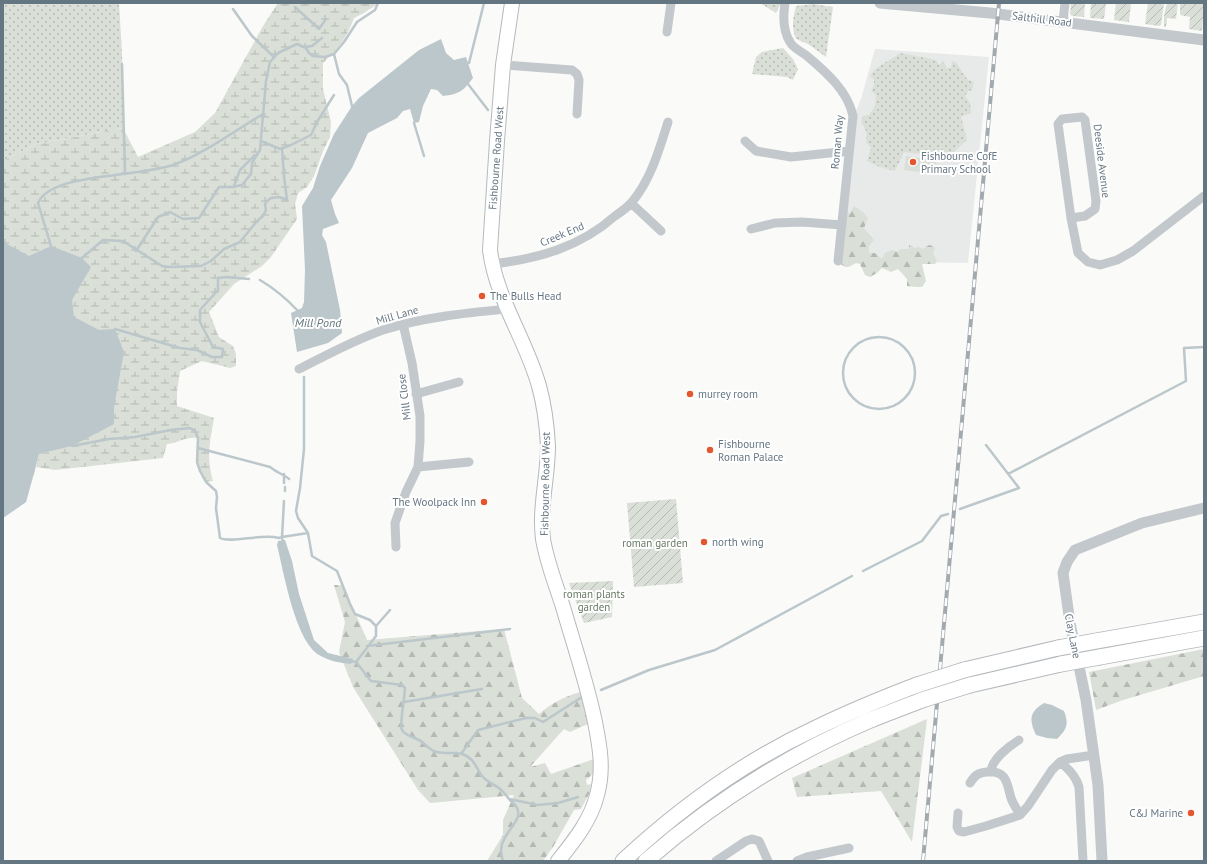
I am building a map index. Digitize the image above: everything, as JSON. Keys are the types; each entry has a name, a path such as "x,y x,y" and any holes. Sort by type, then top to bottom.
{"highway":[{"path":"623,861 687,807 720,783 764,755 815,728 866,705 917,685 964,670 1058,648 1204,622"},
{"path":"646,861 702,816 769,771 868,721 922,700 970,685 1061,664 1204,638"}],"main road":[{"name":"Fishbourne Road West","path":"512,3 496,141 490,236 492,264 498,286 532,362 540,387 548,446 542,507 545,552 590,697 599,743 601,763 600,781 592,810 580,832 558,861"}],"street":[{"path":"667,32 671,3"},
{"name":"Roman Way","path":"785,3 785,31 791,44 823,70 845,95 851,106 853,116 838,261"},
{"name":"Salthill Road","path":"880,3 935,6 1204,40"},
{"path":"1063,22 1065,3"},
{"path":"504,65 572,70 577,74 579,80 577,114"},
{"name":"Deeside Avenue","path":"1071,218 1085,216 1095,209 1096,201 1085,120 1082,117 1062,119 1058,124 1071,218 1078,253 1088,262 1100,265 1117,260 1133,251 1204,196"},
{"name":"Creek End","path":"492,264 515,262 536,257 585,239 609,222 631,203 644,184 655,162 668,122"},
{"path":"745,141 756,151 791,157 849,151"},
{"path":"631,203 661,231"},
{"path":"751,229 775,223 802,222 842,225"},
{"name":"Mill Lane","path":"299,368 351,344 403,324 446,316 508,309"},
{"name":"Mill Close","path":"396,547 395,523 406,492 418,467 420,441 420,416 412,363 403,324"},
{"path":"416,394 459,382"},
{"path":"418,467 470,462"},
{"name":"Clay Lane","path":"1102,861 1098,785 1094,756 1086,700 1070,622 1062,573 1075,550 1142,523 1204,508"},
{"path":"991,772 991,767 1008,747 1019,740"},
{"path":"958,813 957,827 959,831 964,832 1020,815 1028,806 1048,775 1060,762 1067,759 1094,756"},
{"path":"1060,762 1078,780 1084,861"},
{"path":"970,783 978,773 991,772 1000,774 1006,780 1012,799 1020,815"},
{"path":"716,861 746,840 752,839 759,841 768,861"},
{"path":"797,861 807,857 849,848"}],"shaded area":[{"name":"Fishbourne CofE Primary School","path":"875,49 989,57 968,263 838,261 853,118 861,99"}],"green space":[{"path":"3,3 119,3 122,53 123,128 36,144 3,161"},
{"path":"278,3 379,3 354,18 342,43 323,63 323,89 331,122 330,137 314,176 307,187 298,193 295,204 297,219 271,257 262,266 234,284 209,312 219,337 233,346 236,354 236,366 230,368 202,361 180,371 177,406 214,418 209,457 213,481 206,482 197,462 198,438 189,438 167,444 163,458 55,470 36,467 26,502 3,518 36,466 39,454 71,446 3,307 3,161 36,144 123,128 138,157 195,132 215,113 263,26"},
{"path":"760,3 781,3 776,13"},
{"path":"1071,3 1085,3 1084,17 1072,16 1070,14"},
{"path":"1091,3 1106,3 1104,19 1090,18"},
{"path":"1116,3 1131,3 1129,22 1114,20"},
{"path":"1148,3 1164,3 1161,25 1145,24"},
{"path":"1167,3 1178,3 1176,19 1167,18 1166,27 1164,27 1164,16"},
{"path":"1180,3 1204,3 1202,31 1189,29 1190,17 1180,15"},
{"path":"813,4 833,7 826,57 808,44 796,39 793,30 796,6"},
{"path":"783,48 793,59 798,69 793,80 787,77 752,74 756,57 762,52"},
{"path":"900,53 936,60 939,65 944,61 946,68 951,68 952,61 956,62 967,79 974,82 972,90 968,91 965,96 970,103 971,113 961,117 967,140 954,152 950,152 947,157 904,152 895,171 880,167 867,161 871,148 866,142 866,132 861,123 863,116 869,115 875,106 876,95 871,91 874,85 874,80 870,76 872,72"},
{"path":"906,156 937,160 935,174 904,170"},
{"path":"854,206 863,212 868,218 864,228 874,240 869,246 869,253 875,253 882,259 885,253 892,250 897,252 901,249 909,249 909,245 912,245 914,248 919,247 923,249 929,245 935,248 933,253 937,261 935,264 922,264 926,281 922,287 907,286 907,279 898,269 891,272 882,268 870,277 865,275 860,264 856,263 845,267 836,259 847,213 850,213"},
{"name":"roman garden","path":"676,499 683,583 634,587 627,503"},
{"name":"roman plants garden","path":"613,581 612,617 584,623 569,583"},
{"path":"334,585 343,585 367,640 504,629 522,698 539,714 560,700 573,694 585,691 590,723 570,732 564,729 530,767 545,763 551,774 594,759 595,772 586,780 587,785 591,784 589,794 581,809 574,810 553,847 543,861 487,861 503,835 503,820 514,795 430,803 418,790 353,687 339,652 345,622"},
{"path":"1204,649 1204,676 1123,700 1096,710 1089,672"},
{"path":"927,719 912,842 881,791 797,797 792,778"}],"water":[{"name":"Mill Pond","path":"441,39 446,53 454,60 466,57 473,78 464,89 457,93 443,96 437,90 431,89 423,106 419,122 414,123 410,109 403,111 397,118 368,133 352,168 331,200 339,223 323,229 322,235 326,242 340,310 342,333 328,343 297,352 291,313 302,308 304,302 305,270 302,206 313,188 320,166 334,134 359,98 419,50"},
{"path":"3,242 29,256 51,246 82,258 91,267 72,300 74,317 99,330 115,329 124,352 114,407 114,424 72,446 39,454 26,502 3,518"},
{"path":"285,540 292,561 299,594 314,640 328,653 353,659 351,664 327,659 319,655 311,647 303,635 287,588 277,545 278,541"},
{"path":"1044,703 1064,711 1067,723 1065,729 1057,739 1036,735 1032,725 1033,713"}],"waterway":[{"path":"334,54 357,22 375,10 378,3"},
{"path":"469,63 484,3"},
{"path":"295,7 319,29 326,19"},
{"path":"233,9 252,36 274,57"},
{"path":"305,47 312,46 322,38"},
{"path":"136,251 158,217 170,212 183,219 199,218 219,187 233,187 242,185 251,174 252,163 260,150 266,81 270,62 278,53 297,44 306,48 313,56 325,57 334,54 339,74 347,85 352,106"},
{"path":"122,64 125,174"},
{"path":"468,84 488,110"},
{"path":"261,141 280,149 311,135 317,122 334,95"},
{"path":"51,246 38,203 44,195 52,189 75,181 148,171 173,165 207,149 263,114"},
{"path":"414,123 424,156"},
{"path":"82,258 103,240 123,241 162,266 201,266 211,261 224,249 240,242 263,216 266,210 265,204 267,201 271,198 279,197 287,200 282,148"},
{"path":"234,186 240,170 255,155"},
{"path":"115,329 180,348 197,350 212,357 222,357 223,349 213,347 200,322 200,310 218,290 218,278 227,277 249,279"},
{"path":"260,280 280,294 298,311"},
{"path":"872,337 886,337 893,339 905,347 913,359 915,373 913,387 905,399 893,407 886,409 872,409 865,407 853,399 845,387 843,380 843,366 845,359 853,347 865,339 872,337"},
{"path":"1008,474 1186,381 1184,348 1204,347"},
{"path":"304,377 304,449 296,511 298,518 308,533 312,556 337,571 355,614 370,620 376,626 376,636 356,662"},
{"path":"72,446 109,439 135,437 190,428 195,431 198,438 197,462 200,471 206,482 216,491 216,508 220,538 225,540 264,537 279,538 308,533"},
{"path":"960,509 1019,488 986,445"},
{"path":"198,448 270,467 289,479"},
{"path":"284,474 284,483"},
{"path":"283,543 284,501"},
{"path":"863,571 922,541 941,516 948,514"},
{"path":"601,690 649,670 715,650 852,576"},
{"path":"376,626 390,610"},
{"path":"367,646 510,629"},
{"path":"350,661 356,662 371,681 402,685 405,688 401,723 401,727 404,732 409,736 420,740 435,751 466,755 474,763 482,776 501,789 516,806 518,814 517,819 502,844 501,852 503,861"},
{"path":"404,702 482,689"},
{"path":"461,754 478,730 526,718 535,718 543,722 582,697"},
{"path":"509,799 538,805 558,803 578,797"}],"railway":[{"path":"923,861 999,3"}],"place":[{"name":"Fishbourne CofE Primary School","path":"913,162"},
{"name":"The Bulls Head","path":"482,296"},
{"name":"murrey room","path":"690,394"},
{"name":"Fishbourne Roman Palace","path":"710,450"},
{"name":"The Woolpack Inn","path":"484,502"},
{"name":"north wing","path":"704,542"},
{"name":"C&J Marine","path":"1191,813"}]}
